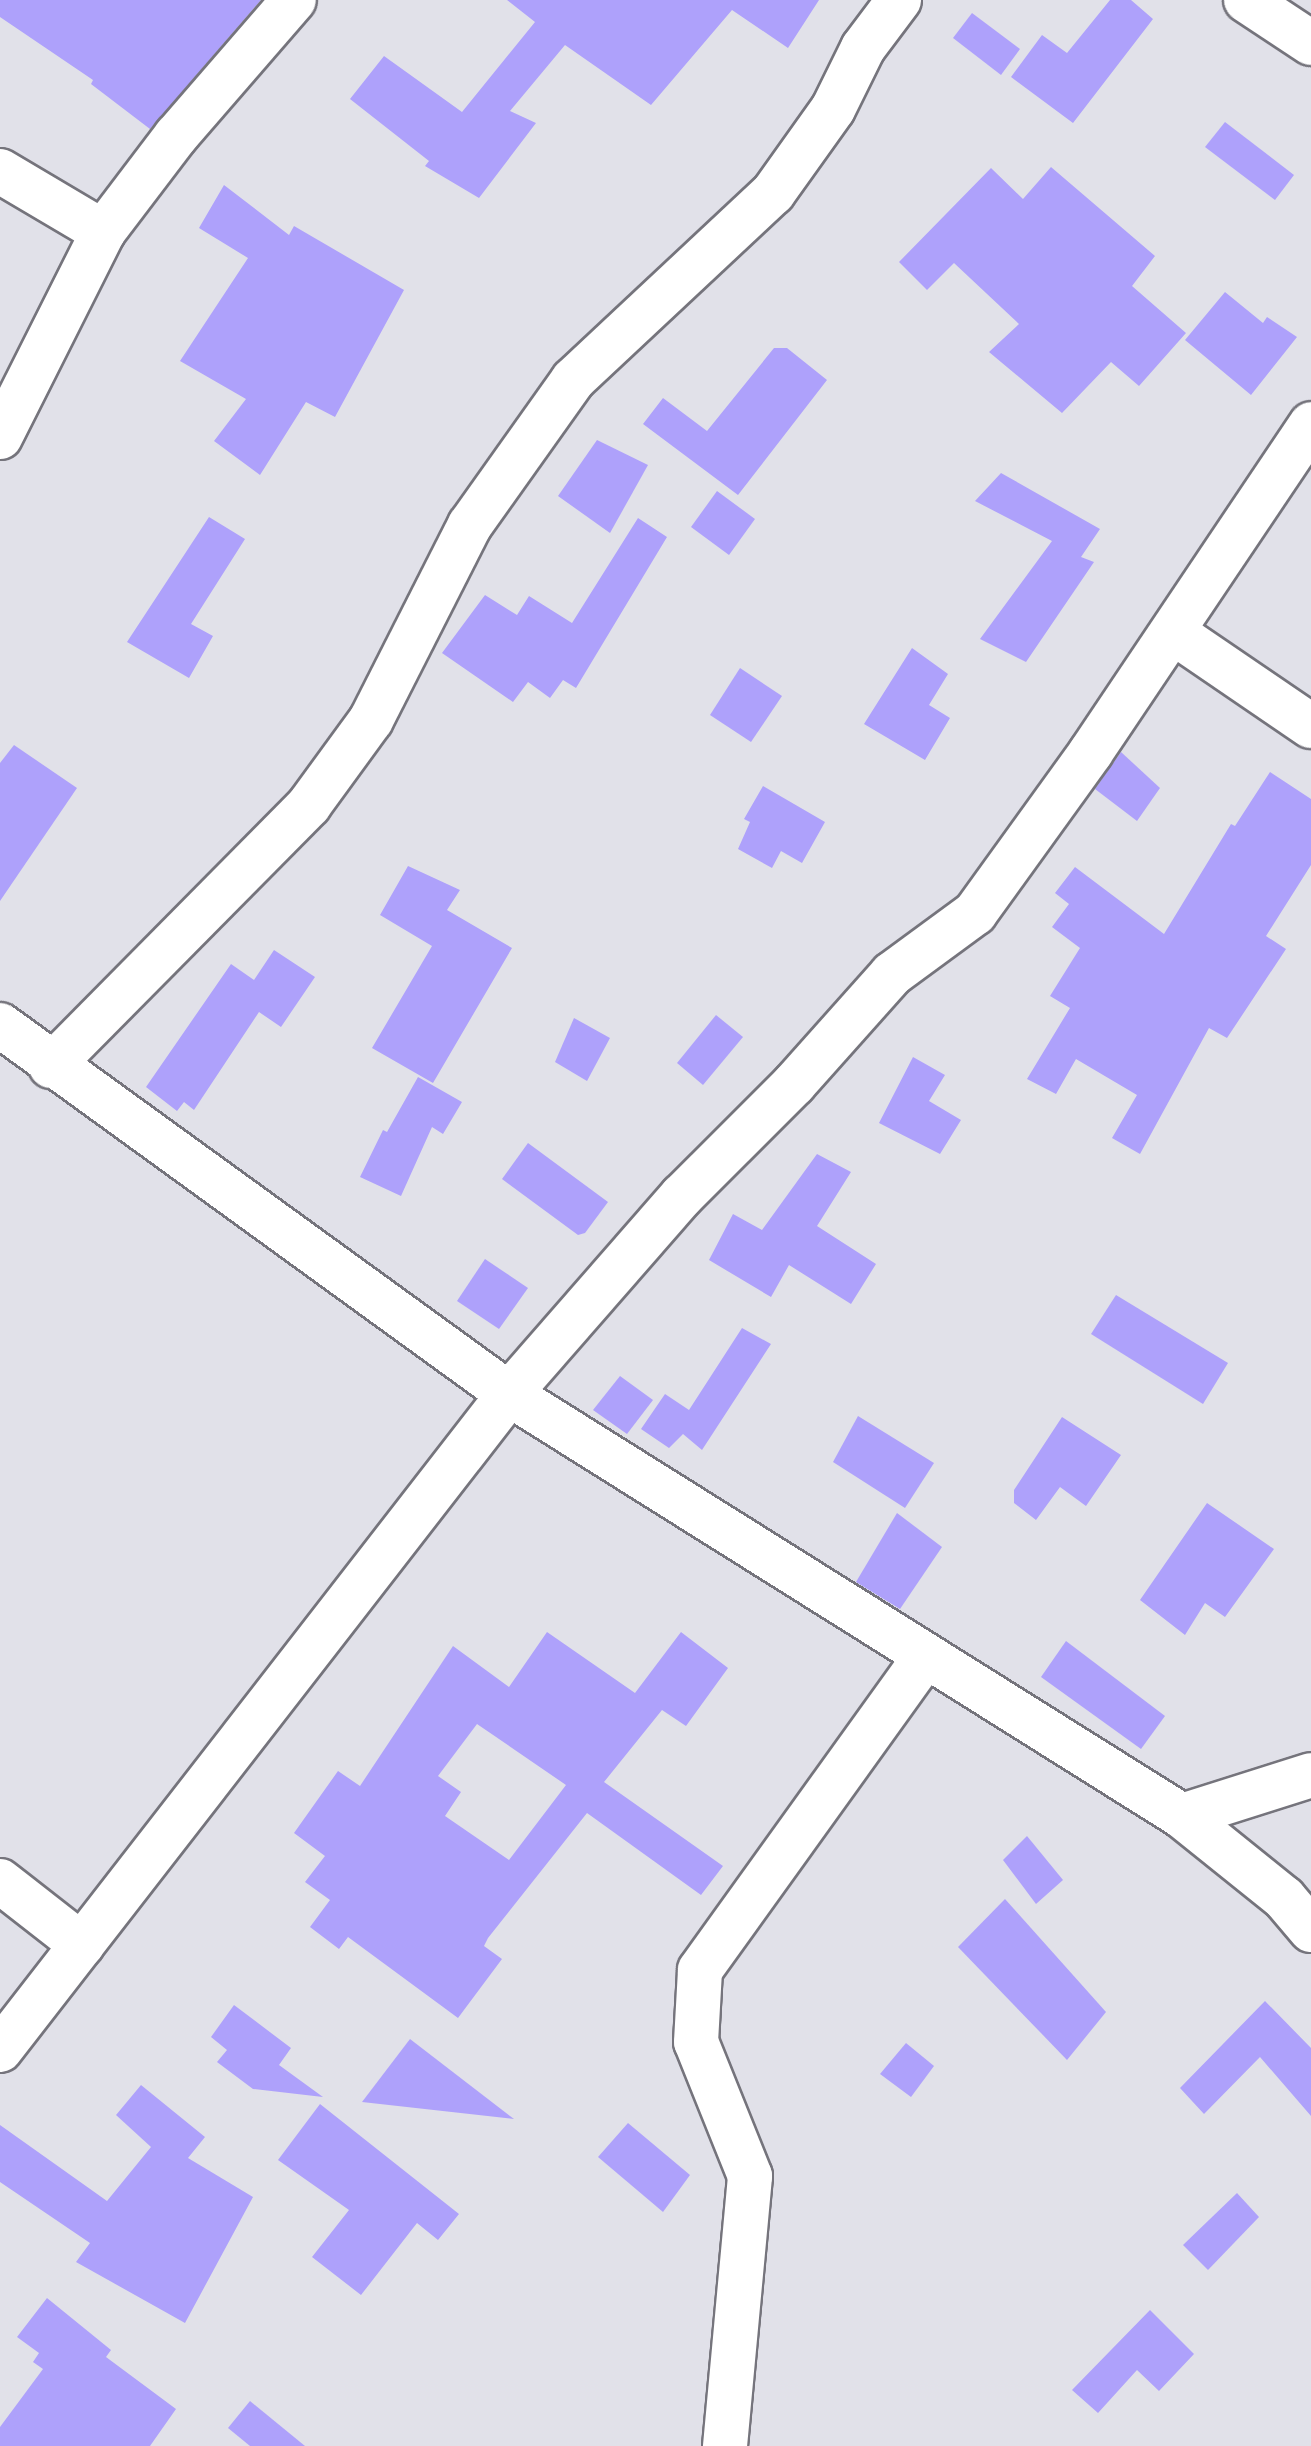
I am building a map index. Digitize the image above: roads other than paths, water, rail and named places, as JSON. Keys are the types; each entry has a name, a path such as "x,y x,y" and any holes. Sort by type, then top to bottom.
{"street":[{"path":"0,437 103,232 176,136 294,0"},
{"path":"51,1066 309,805 371,720 470,525 573,380 773,193 833,109 863,48 899,0"},
{"path":"1246,0 1311,43"},
{"path":"0,171 103,232"},
{"path":"0,2050 509,1394 682,1196 794,1084 892,974 975,913 1173,632 1311,424"},
{"path":"1173,632 1311,726"},
{"path":"0,1025 51,1066 509,1394 1182,1816 1302,1900"},
{"path":"725,2446 750,2176 696,2042 700,1970 925,1657"},
{"path":"1182,1816 1311,1775"},
{"path":"0,1881 82,1945"}]}
